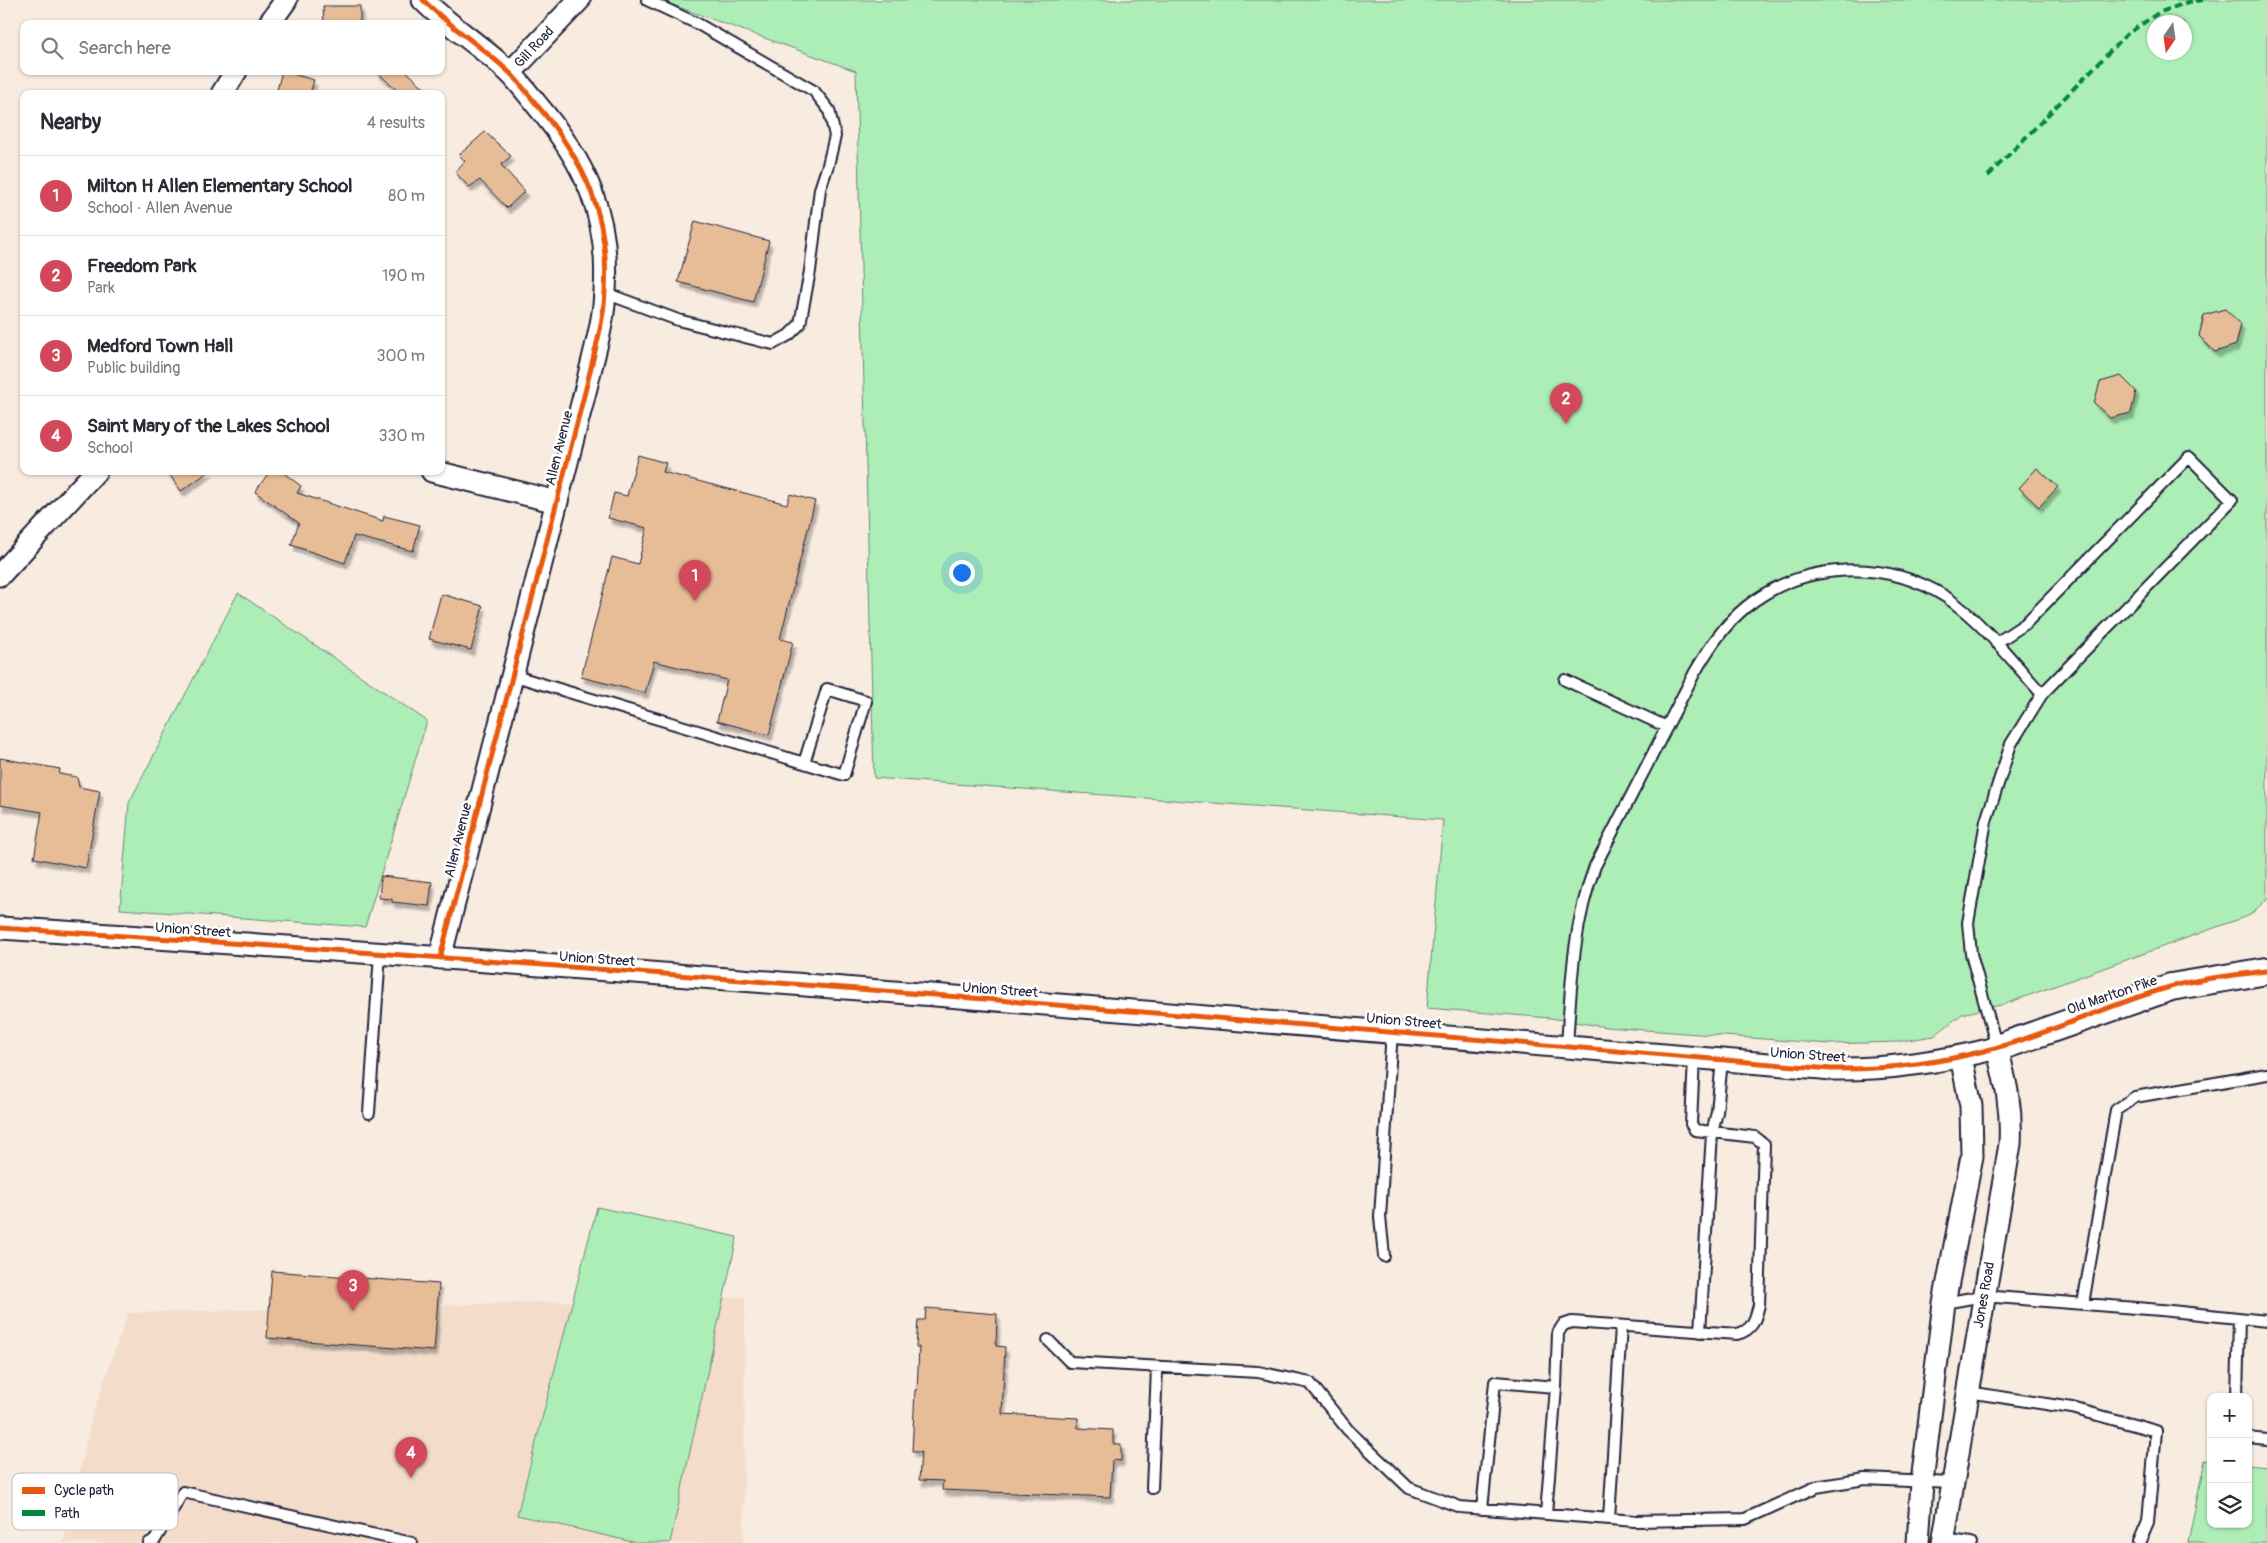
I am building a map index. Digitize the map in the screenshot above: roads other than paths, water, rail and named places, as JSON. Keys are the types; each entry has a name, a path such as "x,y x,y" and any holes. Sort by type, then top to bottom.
{"street":[{"path":"272,20 286,0"},
{"name":"Allen Avenue","path":"423,0 445,20"},
{"name":"Gill Road","path":"510,73 579,0"},
{"name":"Allen Avenue","path":"440,958 591,366 605,292 604,240 599,214 591,189 567,142 510,73 445,20"},
{"path":"224,90 234,75"},
{"path":"445,474 556,502"},
{"path":"0,575 92,475"},
{"name":"Union Street","path":"0,928 440,958 1392,1031 1694,1058 1862,1069 1893,1068 1961,1057 1997,1048"},
{"name":"Old Marlton Pike","path":"1997,1048 2171,987 2267,971"},
{"name":"Jones Road","path":"1943,1541 1983,1296 2006,1172 2011,1120 2010,1097 1997,1048"},
{"path":"1918,1543 1922,1482 1944,1303 1972,1156 1971,1106 1961,1057"}],"lane":[{"path":"605,292 678,320 755,340 773,344 789,335 800,324 810,271 820,189 828,165 834,136 829,110 814,91 698,24 647,0"},
{"path":"1996,643 2025,624 2189,457 2232,500 2042,694 2011,744 1983,836 1968,923 1971,954 1997,1048"},
{"path":"1566,1046 1575,942 1586,888 1611,833 1695,672 1712,645 1746,607 1763,595 1808,576 1858,569 1906,578 1926,586 1947,598 1969,616 2042,694"},
{"path":"512,675 804,763 844,775 866,701 827,689 804,763"},
{"path":"1565,680 1667,727"},
{"path":"369,1113 380,954"},
{"path":"1384,1256 1380,1217 1392,1031"},
{"path":"1546,1514 1556,1387 1558,1333 1563,1325 1572,1322 1737,1334 1747,1332 1754,1323 1759,1305 1764,1144 1755,1137 1695,1130 1691,1124 1694,1058"},
{"path":"1700,1332 1712,1133 1717,1112 1722,1060"},
{"path":"2083,1304 2116,1110 2135,1097 2267,1074"},
{"path":"1944,1303 1983,1296 2161,1310 2267,1321"},
{"path":"2237,1393 2239,1319"},
{"path":"1610,1519 1621,1326"},
{"path":"1048,1340 1070,1362 1258,1372 1310,1383 1348,1430 1409,1488 1460,1507 1635,1521 1745,1519 1816,1487 1865,1479 1952,1483"},
{"path":"1152,1488 1157,1368"},
{"path":"1482,1509 1495,1382 1556,1387"},
{"path":"1968,1392 2072,1408 2156,1431 2148,1522 2139,1543"},
{"path":"2252,1438 2267,1440"},
{"path":"178,1501 183,1492 412,1543"},
{"path":"149,1543 155,1540 161,1530"},
{"path":"1943,1541 1971,1543"}],"place":[{"name":"Freedom Park","path":"1566,424"},
{"name":"Milton H Allen Elementary School","path":"695,601"},
{"name":"Medford Town Hall","path":"353,1311"},
{"name":"Saint Mary of the Lakes School","path":"411,1478"}]}
